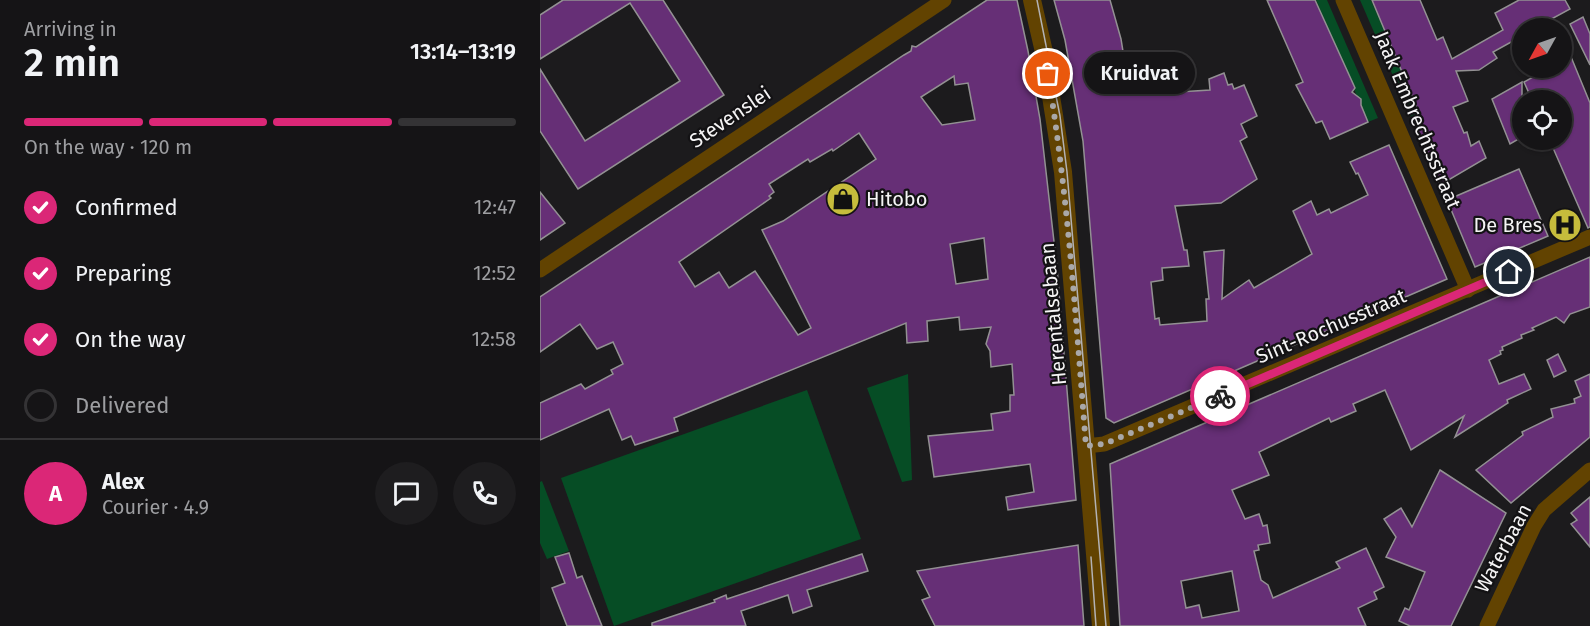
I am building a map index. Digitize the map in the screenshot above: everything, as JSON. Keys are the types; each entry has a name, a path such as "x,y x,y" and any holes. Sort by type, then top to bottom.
{"street":[{"name":"Stevenslei","path":"540,270 944,0"},
{"name":"Herentalsebaan","path":"1032,0 1044,52 1060,150 1101,626"},
{"name":"Jaak Embrechtsstraat","path":"1343,0 1468,290"},
{"name":"Sint-Rochusstraat","path":"1086,446 1104,444 1590,237"},
{"name":"Waterbaan","path":"1487,626 1534,526 1544,510 1590,470"}],"green space":[{"path":"1316,0 1327,0 1378,118 1368,122"},
{"path":"1360,0 1371,0 1423,120 1414,124"},
{"path":"908,374 912,480 902,482 867,388"},
{"path":"807,390 861,539 614,626 561,478"},
{"path":"542,481 569,551 547,559 540,543 540,482"}],"building":[{"path":"563,0 663,0 724,95 578,189 540,131 540,69 585,141 680,81 630,3 540,59 540,15"},
{"path":"987,0 1017,0 1040,119 1057,268 1076,500 1008,510 1006,497 1034,492 1030,464 934,477 928,436 993,430 991,414 1010,411 1010,395 1014,395 1012,364 991,367 990,351 986,344 991,327 960,330 959,317 927,321 928,341 907,343 906,323 674,418 678,431 635,445 631,436 622,440 609,409 540,440 540,403 581,384 585,389 613,374 611,370 623,364 613,342 597,349 580,324 540,352 540,297 911,51 912,46 916,47","holes":["954,76 955,85 968,83 975,120 942,125 921,97","859,133 876,159 783,221 762,230 811,328 798,335 755,271 729,288 719,272 695,287 679,262 771,198 769,196 774,192 769,184 808,159 810,162 832,149 833,151","984,238 988,279 956,284 950,244"]},
{"path":"1054,0 1110,0 1121,39 1130,95 1210,90 1209,79 1224,73 1228,85 1232,84 1234,89 1244,85 1257,116 1241,124 1247,137 1240,141 1257,179 1221,203 1175,206 1189,266 1162,268 1163,280 1151,282 1155,319 1159,318 1160,325 1207,321 1206,299 1209,299 1204,252 1224,250 1222,299 1249,280 1254,288 1312,254 1293,211 1311,201 1317,215 1329,209 1331,213 1368,195 1350,162 1389,145 1447,279 1114,423 1106,418 1083,141 1065,40"},
{"path":"1267,0 1315,0 1355,88 1352,92 1361,99 1368,122 1330,139 1322,121 1316,123 1296,85 1303,82"},
{"path":"1372,0 1420,0 1437,40 1443,37 1452,59 1503,30 1495,13 1519,0 1565,0 1570,9 1553,18 1512,18 1512,42 1493,52 1497,58 1479,70 1456,71 1468,101 1453,107 1464,133 1467,132 1471,146 1479,141 1486,158 1440,185 1414,124 1422,120"},
{"path":"1583,17 1590,34 1590,65 1572,28 1572,23"},
{"path":"1572,59 1590,103 1590,227 1588,228 1554,150 1572,150 1572,90 1528,90 1524,82 1531,78 1572,78"},
{"path":"1522,82 1522,90 1512,90 1512,143 1510,144 1492,99"},
{"path":"1519,169 1548,236 1475,267 1447,200"},
{"path":"540,192 565,223 540,240"},
{"path":"1590,257 1590,307 1570,314 1564,323 1556,317 1532,328 1534,330 1502,347 1501,354 1489,360 1499,384 1524,374 1531,389 1507,400 1508,403 1455,437 1464,416 1411,450 1385,390 1353,404 1356,411 1331,422 1329,418 1259,452 1269,475 1232,490 1245,519 1259,514 1263,526 1267,525 1270,543 1258,545 1259,550 1254,551 1261,580 1268,585 1273,598 1340,568 1336,562 1366,548 1384,587 1374,592 1377,599 1358,608 1366,626 1120,626 1110,464","holes":["1232,571 1239,611 1202,618 1199,605 1186,608 1181,581"]},
{"path":"1558,354 1566,371 1554,377 1547,360"},
{"path":"1590,374 1590,437 1511,503 1476,470 1523,435 1522,432 1553,417 1551,409 1575,403 1574,399 1581,396 1575,381"},
{"path":"1440,470 1506,513 1451,626 1410,626 1399,621 1405,608 1409,610 1425,572 1386,557 1396,537 1384,519 1401,508 1412,527"},
{"path":"1590,497 1590,547 1571,524 1577,520 1571,513"},
{"path":"1078,545 1084,626 935,626 922,600 930,597 917,571"},
{"path":"569,553 577,578 582,576 602,626 567,626 552,588 565,583 555,557"},
{"path":"862,554 868,571 807,590 812,606 793,613 788,595 741,611 746,626 652,626 652,623 715,602 714,600 726,595 727,599"}],"tram line":[{"path":"1037,0 1060,116 1067,172 1106,626"},
{"path":"1091,557 1096,626"}],"way so far":[{"path":"1048,74 1066,205 1086,446 1104,444 1220,396"}],"place":[{"name":"Kruidvat","path":"1048,74"},
{"name":"Hitobo","path":"843,199"},
{"name":"De Bres","path":"1565,225"}],"route":[{"path":"1220,396 1509,272"}]}
